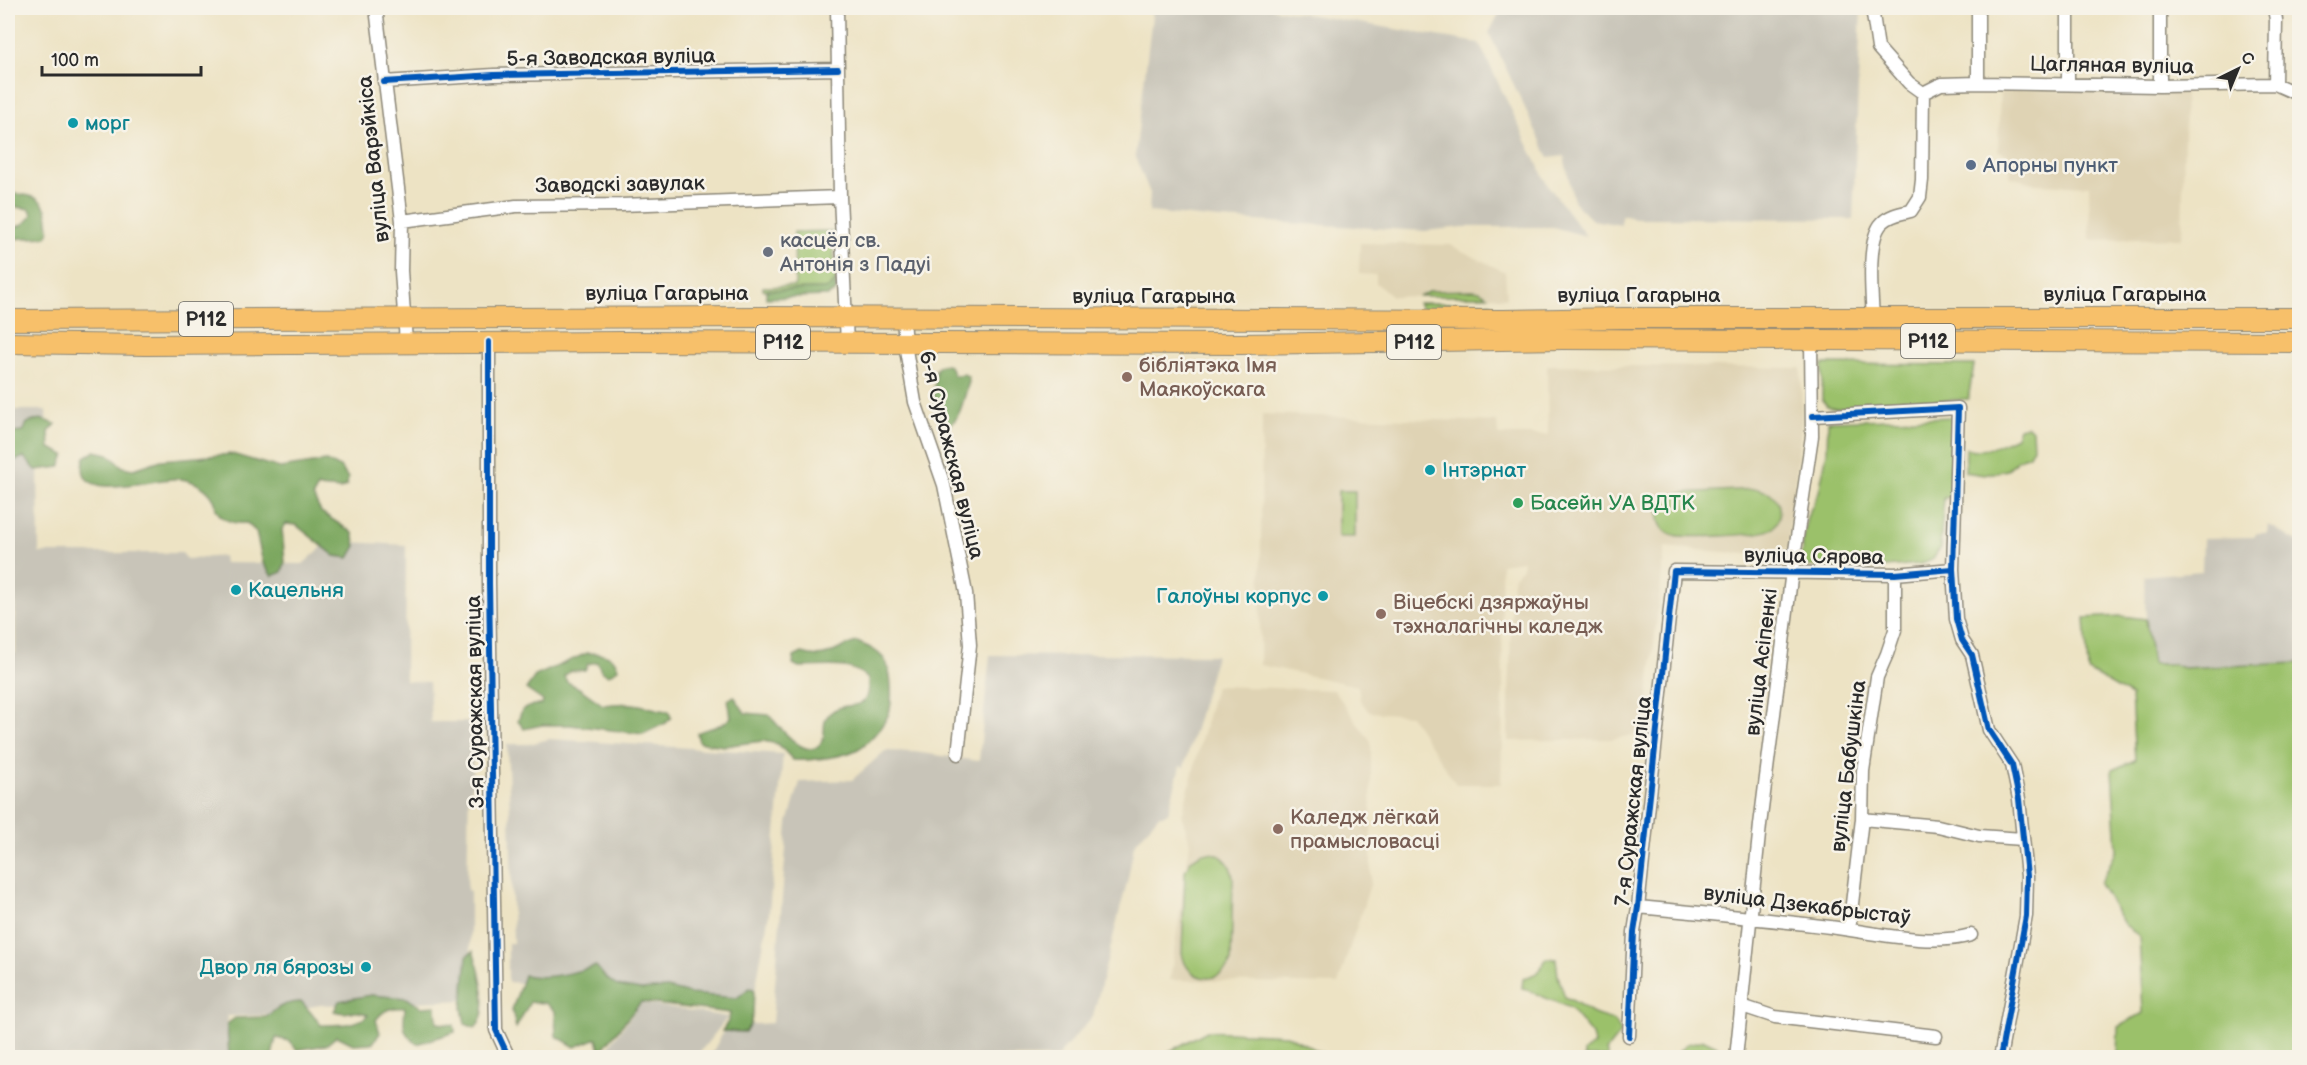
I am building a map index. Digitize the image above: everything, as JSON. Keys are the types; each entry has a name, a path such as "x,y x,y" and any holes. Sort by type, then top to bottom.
{"main road":[{"path":"565,318 565,342"},
{"name":"вуліца Гагарына","path":"8,320 2300,318"},
{"path":"2007,319 2008,342"},
{"path":"146,320 146,345"},
{"name":"Р112","path":"8,343 146,345 406,342 1256,344 1563,339 2300,342"}],"street":[{"name":"вуліца Варэйкіса","path":"376,8 402,221 401,271 406,342"},
{"path":"837,8 840,197 848,343"},
{"path":"1872,8 1878,48 1909,83 1923,93 1920,197 1911,211 1897,214 1883,221 1876,231 1873,243 1873,319"},
{"path":"1978,8 1978,82"},
{"path":"2068,8 2068,84"},
{"path":"2160,8 2160,86"},
{"path":"2274,8 2276,20 2275,84"},
{"name":"5-я Заводская вуліца","path":"384,82 494,75 838,69"},
{"name":"Цагляная вуліца","path":"1923,93 1941,84 1978,82 2160,86 2275,84 2300,95"},
{"name":"Заводскі завулак","path":"402,221 516,206 621,205 840,197"},
{"name":"6-я Суражская вуліца","path":"903,319 915,402 944,485 966,593 970,645 958,754"},
{"path":"1702,319 1702,340"},
{"path":"1256,320 1256,344"},
{"name":"вуліца Асіпенкі","path":"1742,1006 1749,917 1792,572 1812,436 1811,340"},
{"name":"3-я Суражская вуліца","path":"489,342 489,583 496,1030 509,1058"},
{"path":"1812,416 1959,408 1953,569 1956,619 1962,640 1972,655 1989,730 2012,765 2019,800 2027,876 2026,916 2000,1058"},
{"name":"вуліца Сярова","path":"1674,571 1895,574 1953,569"},
{"name":"7-я Суражская вуліца","path":"1629,1036 1634,932 1674,571"},
{"name":"вуліца Бабушкіна","path":"1849,929 1862,819 1863,771 1876,677 1895,630 1895,574"},
{"path":"1862,819 1938,826 1979,836 2023,839"},
{"name":"вуліца Дзекабрыстаў","path":"1638,907 1749,917 1904,937 1958,939 1971,935"},
{"path":"1736,1058 1742,1006 1775,1017 1936,1036"}],"shaded area":[{"path":"1153,8 1270,8 1479,43 1547,184 1586,236 1553,227 1463,227 1425,231 1220,219 1149,212 1150,193 1135,157"},
{"path":"1502,8 1861,8 1853,219 1635,218 1621,215 1621,225 1592,220 1574,202 1564,156 1549,158 1489,33"},
{"path":"2000,90 2185,90 2182,238 2090,240 2089,186 2036,184 2010,177 2010,155 1998,151"},
{"path":"1360,243 1450,245 1505,272 1507,298 1490,296 1481,290 1474,289 1426,290 1418,297 1392,296 1376,283 1376,275 1359,274"},
{"path":"1547,365 1801,368 1802,418 1788,549 1758,555 1665,547 1644,733 1612,739 1508,741 1512,587 1514,576 1522,568 1523,561 1501,564 1503,694 1501,784 1456,784 1410,715 1369,712 1360,700 1358,686 1260,665 1262,414 1497,422 1498,435 1548,435"},
{"path":"8,410 46,410 48,457 38,459 39,553 182,553 187,559 223,556 224,563 303,564 329,541 406,545 405,681 429,682 431,722 474,722 472,789 469,790 467,890 470,891 470,1000 320,1005 267,1015 227,1016 228,1057 8,1057 8,653 16,653 11,427 8,426"},
{"path":"2268,525 2299,543 2299,663 2183,668 2172,664 2152,664 2146,619 2144,576 2202,571 2203,538 2254,537 2257,533 2267,533"},
{"path":"1087,654 1216,655 1184,767 1180,766 1168,813 1158,816 1134,845 1128,878 1093,1016 1057,1057 709,1058 727,1026 772,1023 788,823 800,782 852,780 885,751 914,752 979,761 990,655 1077,656"},
{"name":"Каледж лёгкай прамысловасці","path":"1215,686 1334,690 1371,742 1371,882 1338,984 1170,980 1190,843 1182,815"},
{"path":"549,739 783,754 769,913 753,1002 508,982 508,943 513,943 507,744 529,744"},
{"path":"641,1003 728,1017 696,1057 600,1058"}],"green space":[{"path":"8,193 28,196 40,201 47,212 49,233 46,237 8,239 8,228 22,225 32,214 30,209 8,206"},
{"path":"832,231 836,280 830,287 763,290 763,287 794,286 794,232"},
{"path":"836,280 836,291 828,296 766,298 766,290 825,289"},
{"path":"1473,290 1488,296 1420,296 1429,291"},
{"path":"1418,303 1491,303 1485,309 1428,310 1421,309"},
{"path":"947,364 954,376 964,374 968,377 969,382 959,413 952,424 947,427 937,415 934,401 936,369"},
{"path":"1822,364 1974,365 1968,399 1836,408 1827,406 1822,400"},
{"path":"1952,417 1951,497 1944,498 1940,547 1934,558 1920,564 1874,568 1802,566 1800,562 1807,517 1819,492 1827,452 1828,421"},
{"path":"40,419 56,424 49,432 50,448 65,455 60,467 36,470 24,457 10,462 8,481 8,427 12,433 23,432 27,423"},
{"path":"2028,426 2032,430 2033,447 2029,455 2017,460 2007,470 1984,475 1965,472 1966,448 1980,450 1992,448 2016,437 2019,428"},
{"path":"95,451 108,454 123,467 134,469 161,460 232,454 280,468 326,461 340,467 348,478 347,486 340,489 318,487 313,496 321,512 353,533 356,546 349,558 335,556 296,525 286,524 282,529 285,562 282,572 272,576 263,563 256,532 247,523 233,522 222,517 216,509 214,500 204,488 180,479 118,486 102,486 90,482 84,472 85,457"},
{"path":"1757,489 1770,493 1779,506 1778,521 1771,529 1721,536 1677,536 1667,533 1660,523 1659,510 1662,503 1679,493"},
{"path":"1338,491 1355,491 1355,537 1338,537"},
{"path":"2121,616 2146,619 2152,664 2172,664 2183,668 2299,663 2299,1057 2117,1057 2118,1027 2143,1013 2139,936 2124,924 2100,884 2117,850 2112,770 2135,760 2131,696 2088,671 2085,618"},
{"path":"857,642 875,651 884,659 889,670 891,693 887,717 877,732 860,748 828,758 793,760 778,744 763,741 723,746 699,742 697,733 720,725 731,717 728,700 734,696 745,713 769,715 786,734 802,747 810,749 817,747 824,736 827,716 844,706 862,703 868,691 868,679 861,673 845,667 799,667 793,664 794,657 802,653 825,655"},
{"path":"587,653 610,657 618,669 609,675 602,672 597,662 588,664 585,670 571,671 564,676 567,682 603,705 624,703 639,705 669,711 671,718 666,723 643,734 570,725 542,725 524,729 518,721 522,710 533,705 542,705 543,701 526,689 535,676"},
{"path":"1202,853 1224,858 1233,878 1231,961 1226,969 1212,978 1204,978 1190,970 1182,953 1185,871 1191,860"},
{"path":"473,951 479,969 484,1002 480,1021 475,1028 465,1024 462,1008 467,956"},
{"path":"1547,958 1556,959 1558,976 1565,997 1594,1014 1610,1019 1618,1027 1621,1032 1606,1051 1608,1057 1584,1057 1584,1052 1594,1044 1592,1035 1570,1008 1522,988 1523,979 1537,973"},
{"path":"596,966 617,986 641,990 667,988 690,994 737,998 749,988 754,989 750,1025 745,1032 722,1031 729,1020 730,1013 641,1002 600,1052 597,1038 575,1047 556,1036 555,1011 545,1003 530,1002 516,1028 512,1010 524,975 551,976"},
{"path":"371,995 407,998 421,1007 436,1006 437,1023 454,1025 455,1032 417,1044 406,1033 405,1008 396,1008 385,1011 376,1020 380,1033 373,1043 353,1044 337,1036 326,1045 297,1050 289,1041 276,1038 272,1056 275,1057 229,1057 227,1024 235,1018 266,1017 282,1006 302,1002 321,1025 346,1024 363,1019 368,1015 359,1012 334,1011 339,1001"},
{"path":"1207,1031 1287,1035 1330,1057 1159,1057"},
{"path":"1704,1040 1717,1046 1718,1049 1705,1057 1673,1057 1687,1044"}],"cycle path":[{"path":"384,82 494,75 838,69"},
{"path":"489,342 489,583 496,1030 509,1058"},
{"path":"1813,416 1958,408 1953,569 1956,619 1962,640 1972,655 1989,730 2012,765 2019,799 2027,876 2026,916 2000,1058"},
{"path":"1629,1036 1634,932 1674,571 1895,574 1953,569"}],"place":[{"name":"морг","path":"73,123"},
{"name":"Апорны пункт","path":"1971,165"},
{"name":"касцёл св. Антонія з Падуі","path":"768,252"},
{"name":"бібліятэка Імя Маякоўскага","path":"1127,377"},
{"name":"Інтэрнат","path":"1430,470"},
{"name":"Басейн УА ВДТК","path":"1518,503"},
{"name":"Кацельня","path":"236,590"},
{"name":"Галоўны корпус","path":"1323,596"},
{"name":"Віцебскі дзяржаўны тэхналагічны каледж","path":"1381,614"},
{"name":"Каледж лёгкай прамысловасці","path":"1278,829"},
{"name":"Двор ля бярозы","path":"366,967"}]}
